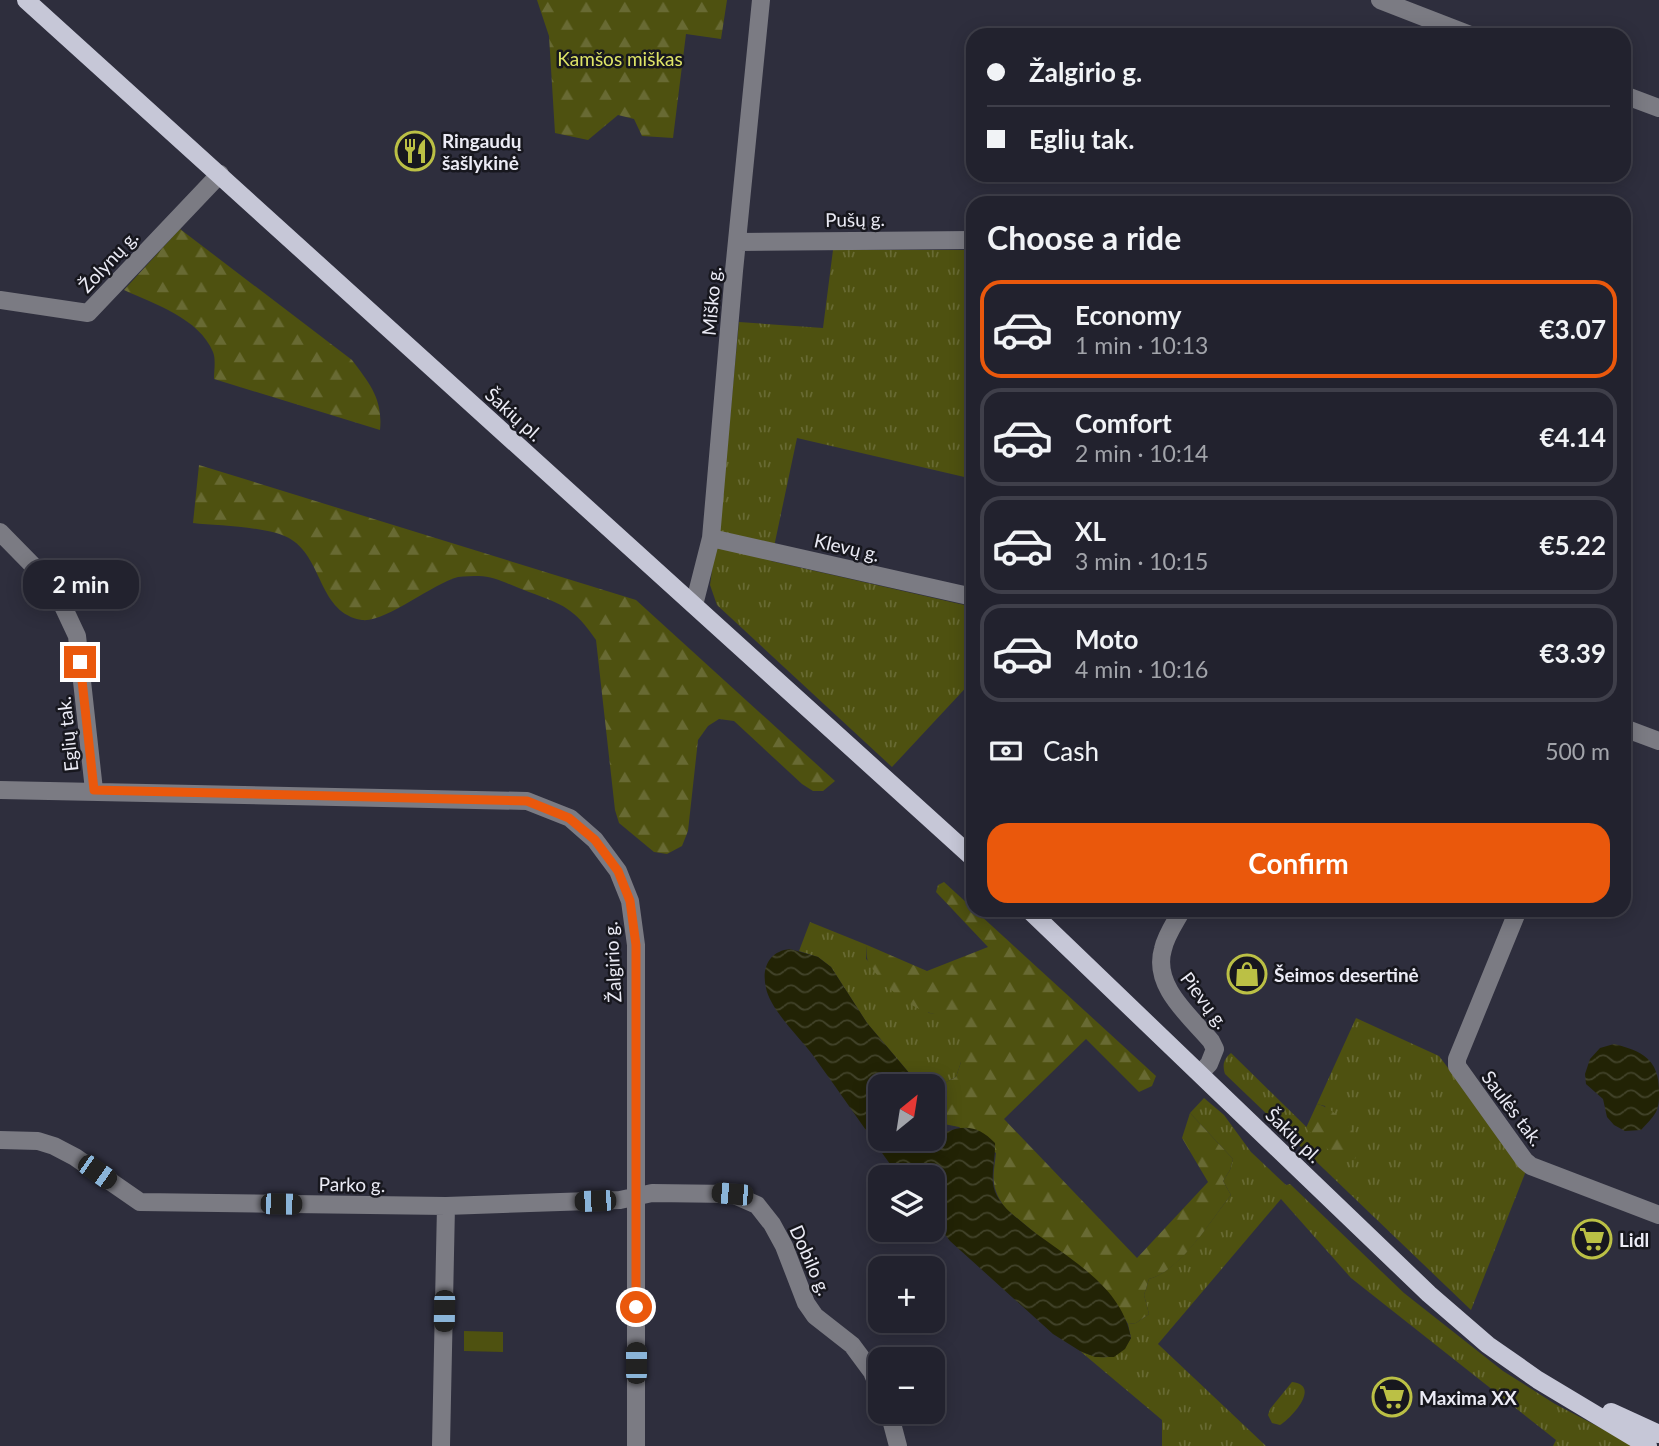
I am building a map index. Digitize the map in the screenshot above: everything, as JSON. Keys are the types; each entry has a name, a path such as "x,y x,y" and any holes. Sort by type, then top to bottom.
{"main road":[{"name":"Šakių pl.","path":"26,0 966,852"},
{"name":"Šakių pl.","path":"1036,917 1430,1294 1488,1345 1538,1380 1648,1446"},
{"name":"Šakių pl.","path":"1538,1380 1659,1434"}],"street":[{"name":"Miško g.","path":"694,605 711,538 761,0"},
{"path":"1380,0 1452,28"},
{"path":"1631,98 1659,108"},
{"name":"Žolynų g.","path":"0,300 89,313 220,174"},
{"name":"Pušų g.","path":"738,242 966,240"},
{"name":"Eglių tak.","path":"0,532 54,587 77,636 94,790"},
{"name":"Klevų g.","path":"711,538 966,595"},
{"path":"1631,731 1659,741"},
{"name":"Žalgirio g.","path":"0,790 527,801 569,818 595,840 618,871 630,901 636,945 636,1446"},
{"name":"Pievų g.","path":"1179,917 1161,953 1161,969 1171,995 1212,1041 1215,1049 1209,1064 1200,1073"},
{"name":"Saulės tak.","path":"1515,917 1457,1059 1457,1066 1531,1166 1659,1215"},
{"name":"Parko g.","path":"0,1140 38,1141 54,1146 75,1157 140,1202 446,1206 620,1200 636,1197"},
{"name":"Dobilo g.","path":"636,1197 652,1193 706,1192 732,1194 757,1205 784,1246 806,1303 815,1316 852,1345 868,1367"},
{"path":"441,1446 446,1206"},
{"path":"892,1424 898,1446"}],"green space":[{"name":"Kamšos miškas","path":"537,0 727,0 721,39 686,34 673,138 642,136 634,119 618,115 588,140 555,133 549,36"},
{"path":"180,229 352,360 370,385 377,401 380,430 214,379 213,352 197,330 162,307 124,290"},
{"path":"833,250 966,250 966,477 797,438 771,561 966,605 966,688 892,767 717,605 710,585 723,491 739,322 823,328"},
{"path":"199,465 636,600 835,781 823,791 813,791 734,721 719,719 708,726 698,740 688,831 682,846 667,854 654,852 619,823 615,810 596,640 574,614 551,600 504,582 477,576 458,577 447,581 383,616 362,620 348,615 329,597 310,560 292,540 258,529 193,523"},
{"path":"944,882 966,902 966,917 982,917 1156,1076 1152,1086 1139,1092 1086,1039 1004,1119 1137,1258 1208,1182 1182,1138 1190,1113 1233,1159 1223,1181 1231,1195 1184,1255 1173,1266 1149,1279 1144,1295 1149,1314 1136,1323 1128,1324 1109,1294 1006,1209 997,1195 994,1182 996,1153 959,1127 945,1124 945,1083 956,1077 961,1062 960,1023 913,1006 894,993 872,969 867,959 867,945 927,971 988,947 936,892 938,885"},
{"path":"810,922 867,945 866,959 929,1013 950,1015 961,1023 961,1062 956,1077 945,1083 945,1074 910,1074 867,1023 831,967 818,957 799,951"},
{"path":"1356,1018 1439,1056 1526,1171 1471,1310 1225,1074 1224,1062 1231,1053 1337,1157 1325,1106 1317,1104"},
{"path":"1204,1098 1224,1115 1251,1152 1286,1185 1290,1184 1404,1293 1503,1371 1555,1404 1635,1446 1553,1446 1556,1440 1351,1278 1281,1199 1158,1344 1266,1446 1162,1446 1162,1420 1080,1351 1109,1357 1126,1346 1131,1338 1128,1324 1136,1323 1149,1314 1144,1295 1149,1279 1161,1274 1183,1255 1231,1195 1223,1181 1233,1159 1190,1113"},
{"path":"1317,1104 1337,1115 1354,1134 1362,1147 1355,1159 1337,1158 1306,1128"},
{"path":"464,1331 503,1332 503,1352 464,1351"},
{"path":"1292,1382 1300,1384 1304,1389 1302,1402 1280,1425 1272,1423 1268,1415 1270,1409"}],"water":[{"path":"790,949 818,957 831,967 867,1023 910,1074 868,1074 868,1133 773,1005 766,988 766,967 772,957"},
{"path":"1614,1044 1641,1054 1656,1071 1658,1107 1641,1130 1625,1131 1614,1125 1607,1117 1603,1099 1586,1084 1585,1074 1590,1059 1600,1048"},
{"path":"972,1128 989,1138 995,1143 993,1183 999,1200 1016,1217 1103,1286 1125,1318 1131,1338 1125,1349 1114,1357 1095,1357 1080,1351 1053,1334 950,1241 945,1235 945,1165 891,1165 882,1152 945,1152 945,1132"}],"place":[{"name":"Ringaudų šašlykinė","path":"415,151"},
{"name":"Šeimos desertinė","path":"1247,974"},
{"name":"Lidl","path":"1592,1239"},
{"name":"Maxima XX","path":"1392,1397"}],"route":[{"path":"80,662 94,790 527,801 569,818 595,840 618,871 630,901 636,945 636,1307"}]}
